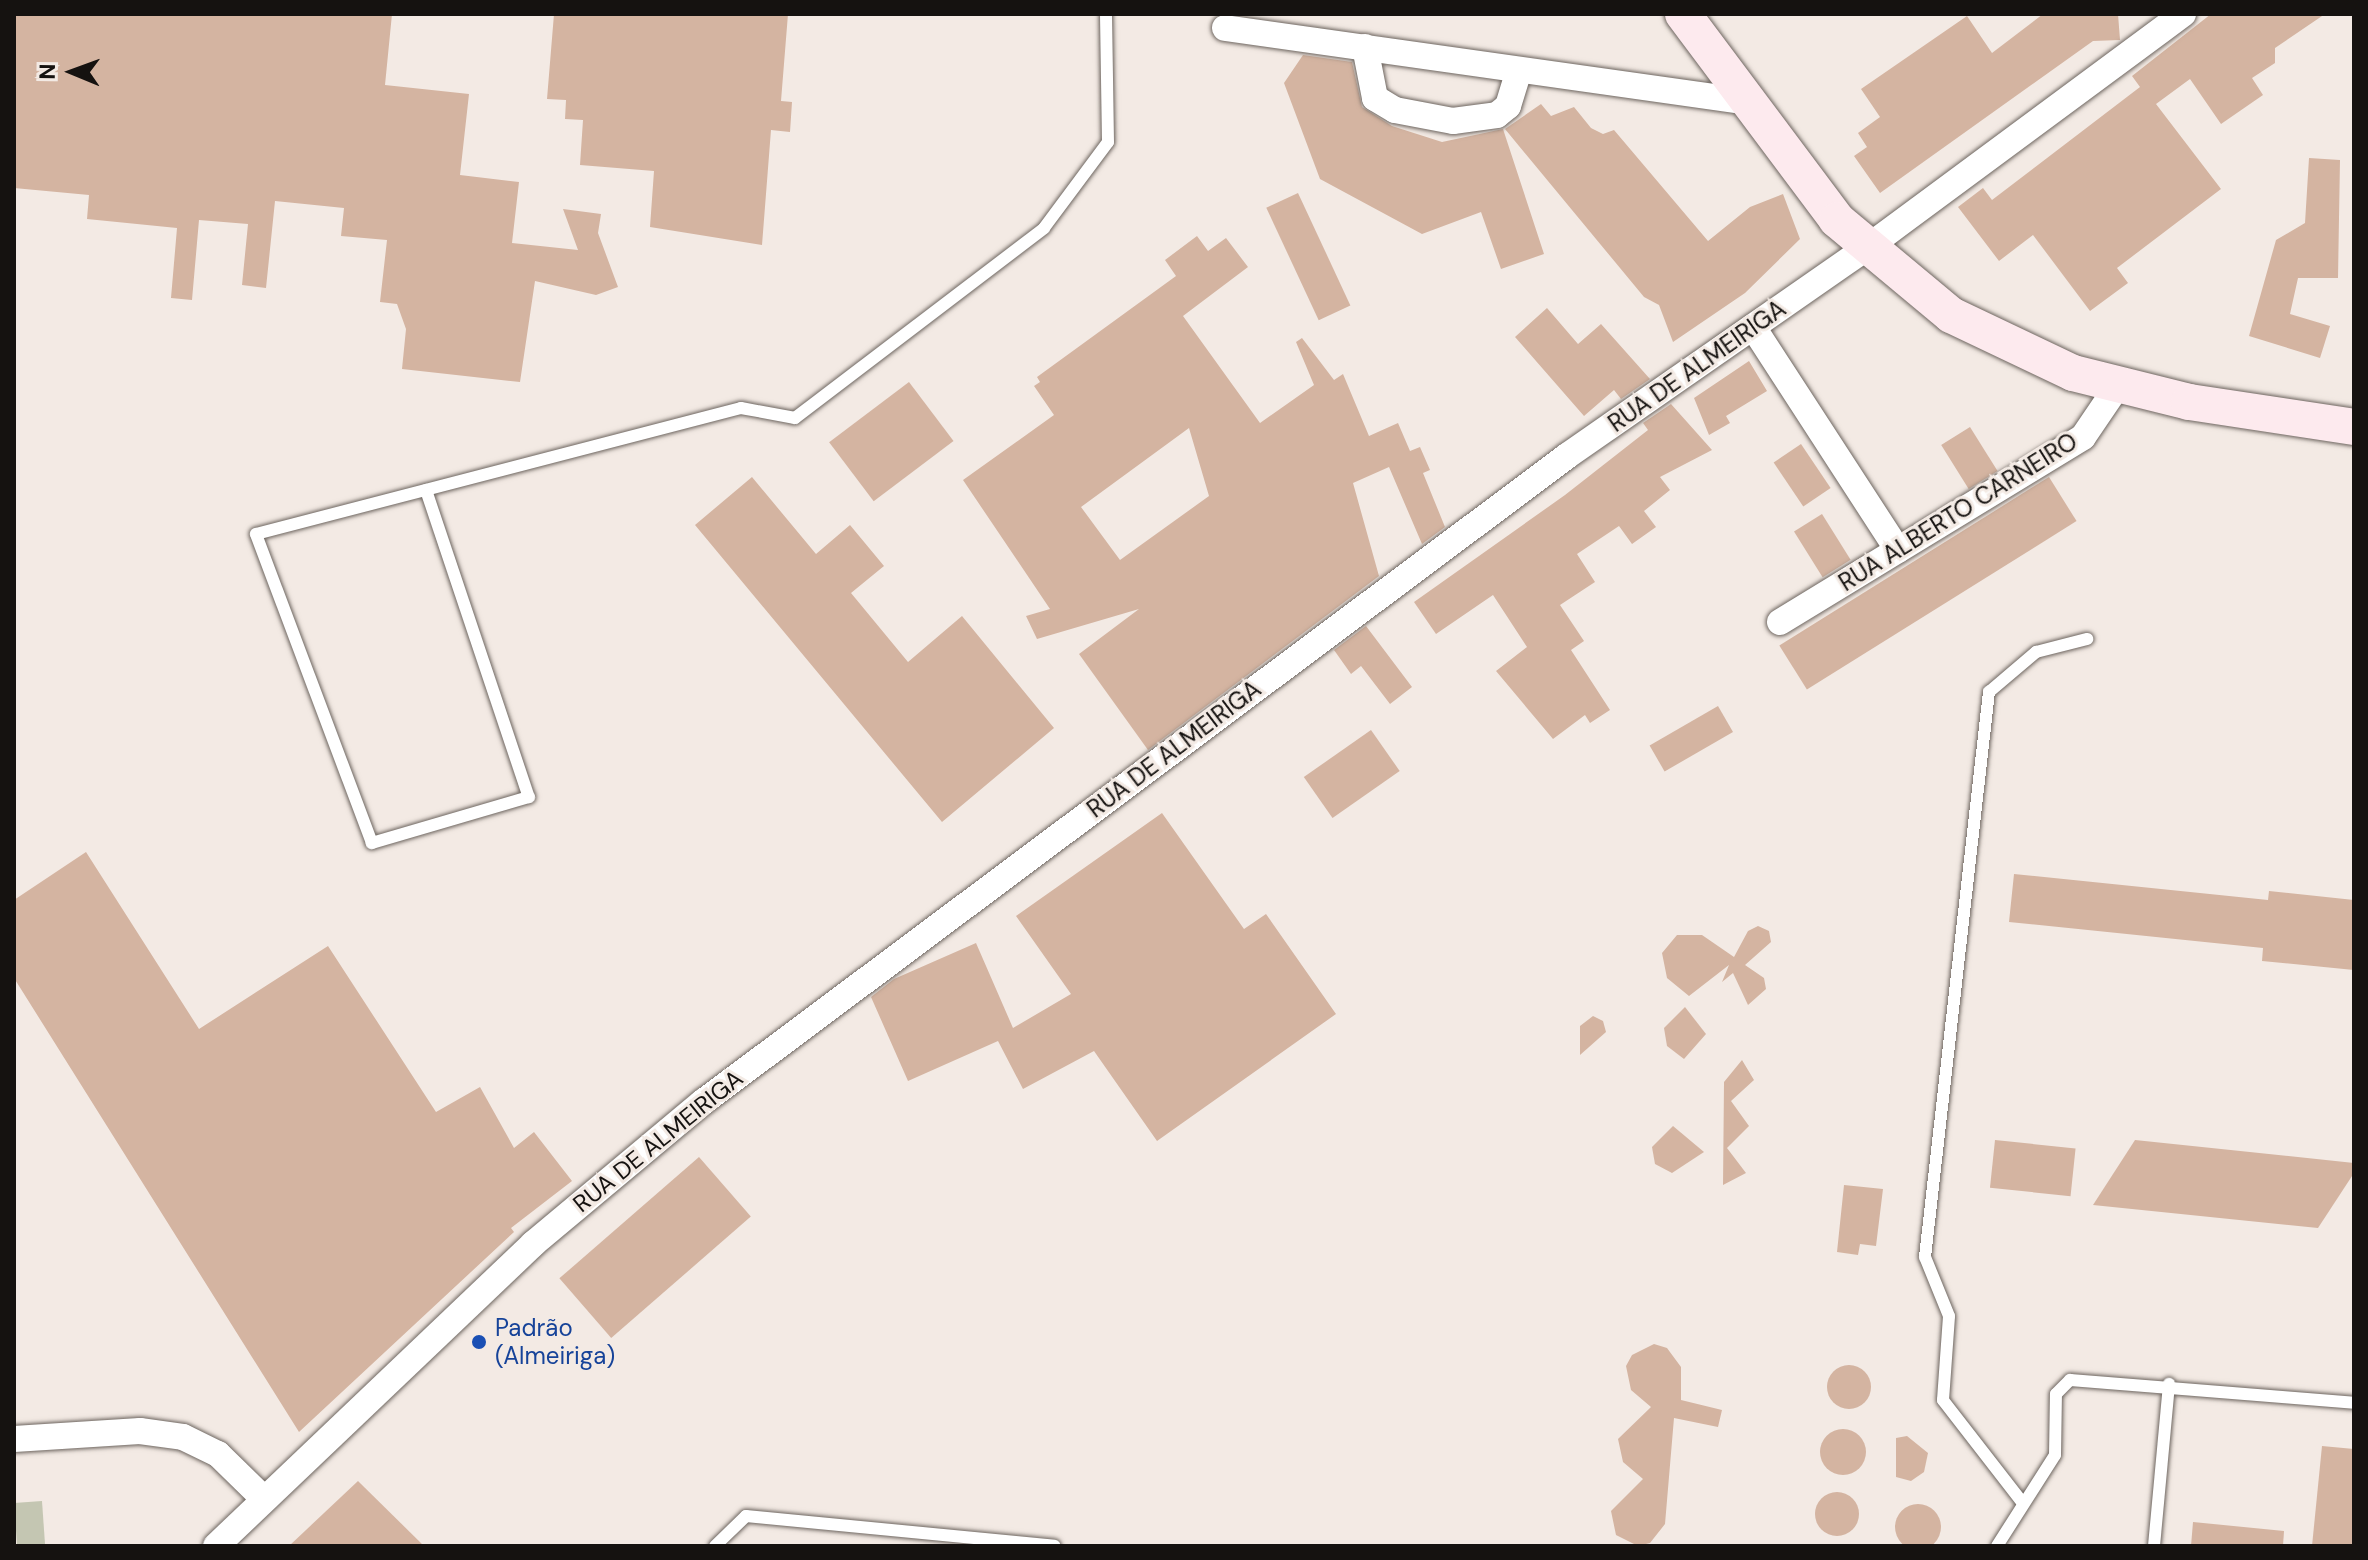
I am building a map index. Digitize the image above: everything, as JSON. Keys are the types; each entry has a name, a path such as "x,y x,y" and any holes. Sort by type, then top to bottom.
{"street":[{"path":"1683,14 1837,220 1951,315 2073,373 2354,427"},
{"name":"RUA DE ALMEIRIGA","path":"216,1546 533,1244 703,1102 1554,466 1868,247 2183,14"},
{"path":"1225,28 1749,102"},
{"path":"1365,47 1375,98 1395,110 1453,121 1497,115 1508,106 1519,71"},
{"path":"1753,327 1898,550"},
{"name":"RUA ALBERTO CARNEIRO","path":"1780,622 2083,437 2119,384"},
{"path":"14,1439 140,1431 183,1437 218,1454 263,1498"}],"lane":[{"path":"426,490 529,797 372,843 256,534 741,408 795,418 1044,228 1108,142 1106,14"},
{"path":"2022,1502 1943,1400 1949,1316 1925,1257 1989,692 2036,652 2087,639"},
{"path":"1997,1546 2022,1502 2055,1455 2056,1394 2070,1380 2169,1384 2354,1403"},
{"path":"2154,1546 2169,1384"},
{"path":"715,1546 746,1516 1055,1546"}],"green space":[{"path":"42,1501 45,1546 17,1546 14,1503"}],"building":[{"path":"14,14 392,14 385,85 469,94 460,175 519,182 512,243 578,250 563,209 601,214 598,233 618,287 596,295 535,281 520,382 402,369 406,329 397,304 380,302 387,240 341,236 344,208 275,201 266,288 242,285 248,224 199,220 192,300 171,298 177,228 87,219 89,195 14,188"},
{"path":"554,14 788,14 781,101 792,102 790,132 771,130 762,245 650,227 654,171 580,165 583,120 565,119 566,100 547,99"},
{"path":"2043,14 2118,14 2120,40 2093,41 1880,193 1854,156 1867,147 1858,133 1880,117 1861,89 1967,16 1992,53"},
{"path":"2211,14 2325,14 2275,48 2275,63 2252,78 2263,95 2221,124 2190,79 2156,104 2221,189 2117,268 2128,283 2090,311 2033,235 1999,261 1958,207 1983,188 1992,200 2140,87 2132,76"},
{"path":"1303,55 1352,62 1362,107 1392,126 1442,142 1503,129 1544,254 1501,269 1481,212 1422,234 1320,179 1284,83"},
{"path":"1541,104 1551,116 1574,107 1591,128 1603,134 1614,130 1708,241 1750,207 1783,194 1800,239 1745,293 1673,342 1659,305 1644,297 1505,129"},
{"path":"2309,158 2340,160 2338,278 2298,278 2290,314 2330,326 2320,358 2249,336 2276,240 2305,223"},
{"path":"1298,193 1350,305 1319,320 1266,208"},
{"path":"1197,236 1208,251 1226,238 1248,267 1183,316 1260,423 1314,385 1296,342 1302,338 1334,380 1343,374 1369,436 1398,423 1410,451 1420,447 1430,470 1423,473 1445,527 1422,544 1389,467 1353,483 1379,576 1148,750 1079,654 1139,609 1037,639 1026,616 1050,609 963,480 1054,415 1034,386 1040,382 1037,377 1176,276 1165,260","holes":["1189,428 1209,496 1120,560 1081,507"]},
{"path":"1547,308 1578,344 1601,324 1650,379 1621,399 1614,390 1584,416 1515,337"},
{"path":"1749,361 1767,391 1726,416 1730,423 1709,435 1694,398"},
{"path":"909,382 954,441 874,501 829,442"},
{"path":"1671,404 1712,450 1660,477 1670,490 1644,511 1656,527 1632,544 1619,526 1577,554 1595,582 1560,605 1584,641 1571,650 1610,710 1590,723 1585,715 1553,739 1496,671 1527,647 1493,595 1436,634 1414,602 1565,495 1648,430 1643,423"},
{"path":"1970,427 1998,471 1969,489 1941,445"},
{"path":"1801,444 1831,488 1803,506 1774,462"},
{"path":"752,477 816,554 850,525 884,566 851,593 908,662 962,616 1054,728 942,822 695,525"},
{"path":"2049,477 2077,521 1807,690 1779,646"},
{"path":"1822,514 1851,560 1823,577 1794,531"},
{"path":"1366,626 1412,687 1390,704 1361,666 1351,674 1334,650"},
{"path":"1718,706 1733,732 1665,771 1650,746"},
{"path":"1371,730 1400,771 1333,818 1304,777"},
{"path":"1162,813 1244,929 1266,914 1336,1014 1157,1141 1094,1051 1023,1089 998,1041 908,1081 871,997 894,979 976,943 1013,1028 1071,994 1016,916"},
{"path":"86,852 199,1029 328,946 436,1112 480,1087 514,1148 534,1132 572,1181 511,1228 514,1232 299,1432 14,978 14,900"},
{"path":"2014,874 2268,900 2269,891 2354,900 2354,970 2262,961 2263,948 2009,922"},
{"path":"1758,926 1769,931 1771,942 1745,965 1764,978 1766,989 1748,1005 1733,973 1722,982 1729,965 1689,996 1667,978 1662,953 1677,935 1702,935 1734,957 1748,931"},
{"path":"1685,1007 1706,1034 1684,1059 1667,1046 1664,1028"},
{"path":"1593,1016 1603,1021 1606,1032 1580,1055 1580,1026"},
{"path":"1742,1060 1754,1080 1731,1101 1749,1126 1727,1148 1746,1173 1723,1185 1724,1082"},
{"path":"1673,1126 1704,1152 1672,1173 1655,1164 1652,1147"},
{"path":"1995,1140 2076,1148 2071,1196 1990,1188"},
{"path":"2135,1140 2354,1163 2354,1173 2318,1228 2093,1205"},
{"path":"699,1157 751,1217 611,1338 559,1278"},
{"path":"1844,1185 1883,1189 1876,1246 1860,1244 1858,1255 1837,1252"},
{"path":"1654,1344 1667,1348 1681,1367 1681,1400 1722,1410 1718,1427 1674,1418 1665,1524 1650,1543 1638,1546 1616,1535 1611,1511 1643,1479 1623,1462 1618,1439 1651,1407 1631,1390 1626,1366 1632,1355"},
{"path":"1849,1365 1865,1371 1871,1387 1865,1403 1849,1409 1833,1403 1827,1387 1833,1371"},
{"path":"1843,1429 1859,1436 1866,1452 1859,1468 1843,1475 1827,1468 1820,1452 1827,1436"},
{"path":"1907,1436 1928,1453 1924,1472 1911,1481 1896,1477 1896,1438"},
{"path":"2322,1446 2354,1449 2354,1546 2312,1546"},
{"path":"358,1481 424,1546 289,1546"},
{"path":"1837,1492 1853,1498 1859,1514 1853,1530 1837,1536 1821,1530 1815,1514 1821,1498"},
{"path":"1918,1504 1934,1511 1941,1527 1934,1543 1918,1550 1902,1543 1895,1527 1902,1511"},
{"path":"2193,1522 2284,1531 2283,1546 2191,1546"}],"place":[{"name":"Padrão (Almeiriga)","path":"479,1342"}]}
